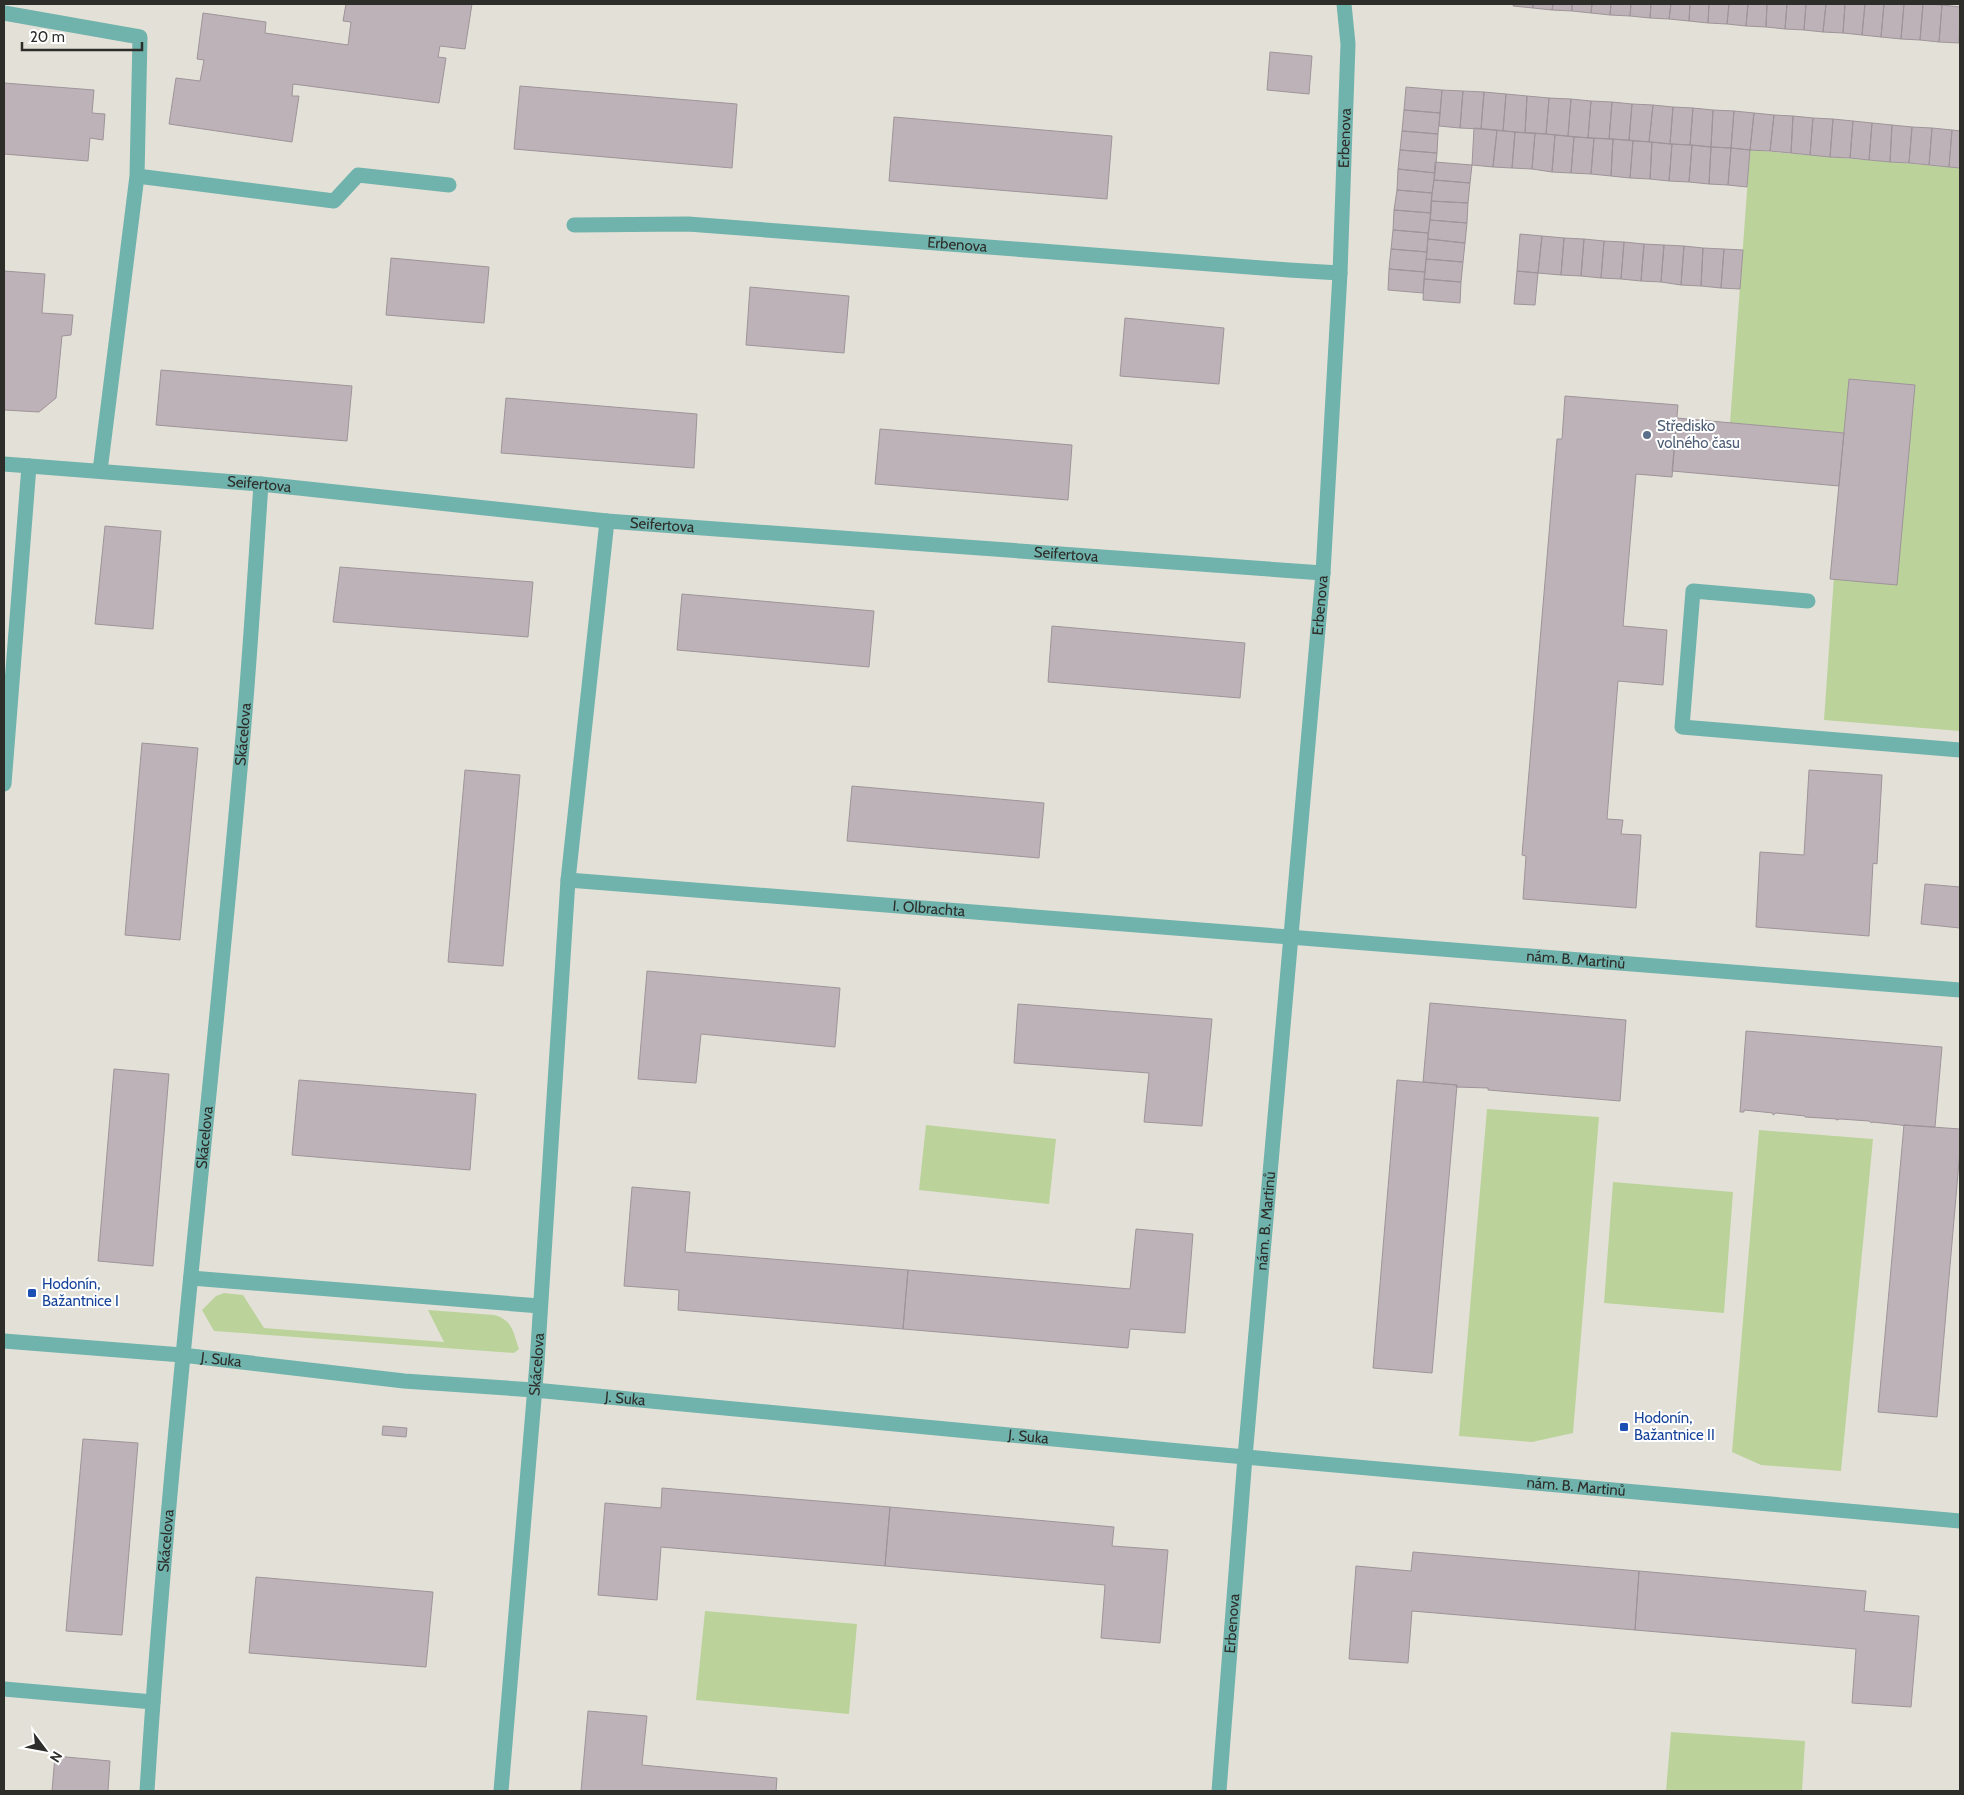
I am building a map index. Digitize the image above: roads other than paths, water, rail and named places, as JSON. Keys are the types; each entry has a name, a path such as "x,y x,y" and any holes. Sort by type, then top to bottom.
{"street":[{"name":"Erbenova","path":"1290,937 1323,573 1340,273 1348,44 1344,4"},
{"path":"4,13 140,37 137,176 100,471"},
{"path":"137,176 334,201 358,175 449,184"},
{"name":"Erbenova","path":"574,225 688,224 1340,273"},
{"name":"Seifertova","path":"4,464 261,484 607,522 1323,573"},
{"path":"4,784 29,466"},
{"name":"Skácelova","path":"147,1791 182,1355 241,755 261,484"},
{"name":"Skácelova","path":"501,1791 534,1390 568,880 607,522"},
{"path":"1808,601 1693,591 1682,727 1960,750"},
{"name":"I. Olbrachta","path":"568,880 1290,937"},
{"name":"nám. B. Martinů","path":"1960,990 1290,937 1245,1457 1960,1521"},
{"path":"191,1278 540,1306"},
{"name":"J. Suka","path":"4,1341 182,1355 404,1381 534,1390 1245,1457"},
{"name":"Erbenova","path":"1218,1791 1245,1457"},
{"path":"4,1689 153,1702"}],"place":[{"name":"Středisko volného času","path":"1647,435"},
{"name":"Hodonín, Bažantnice I","path":"32,1293"},
{"name":"Hodonín, Bažantnice II","path":"1624,1427"}]}
